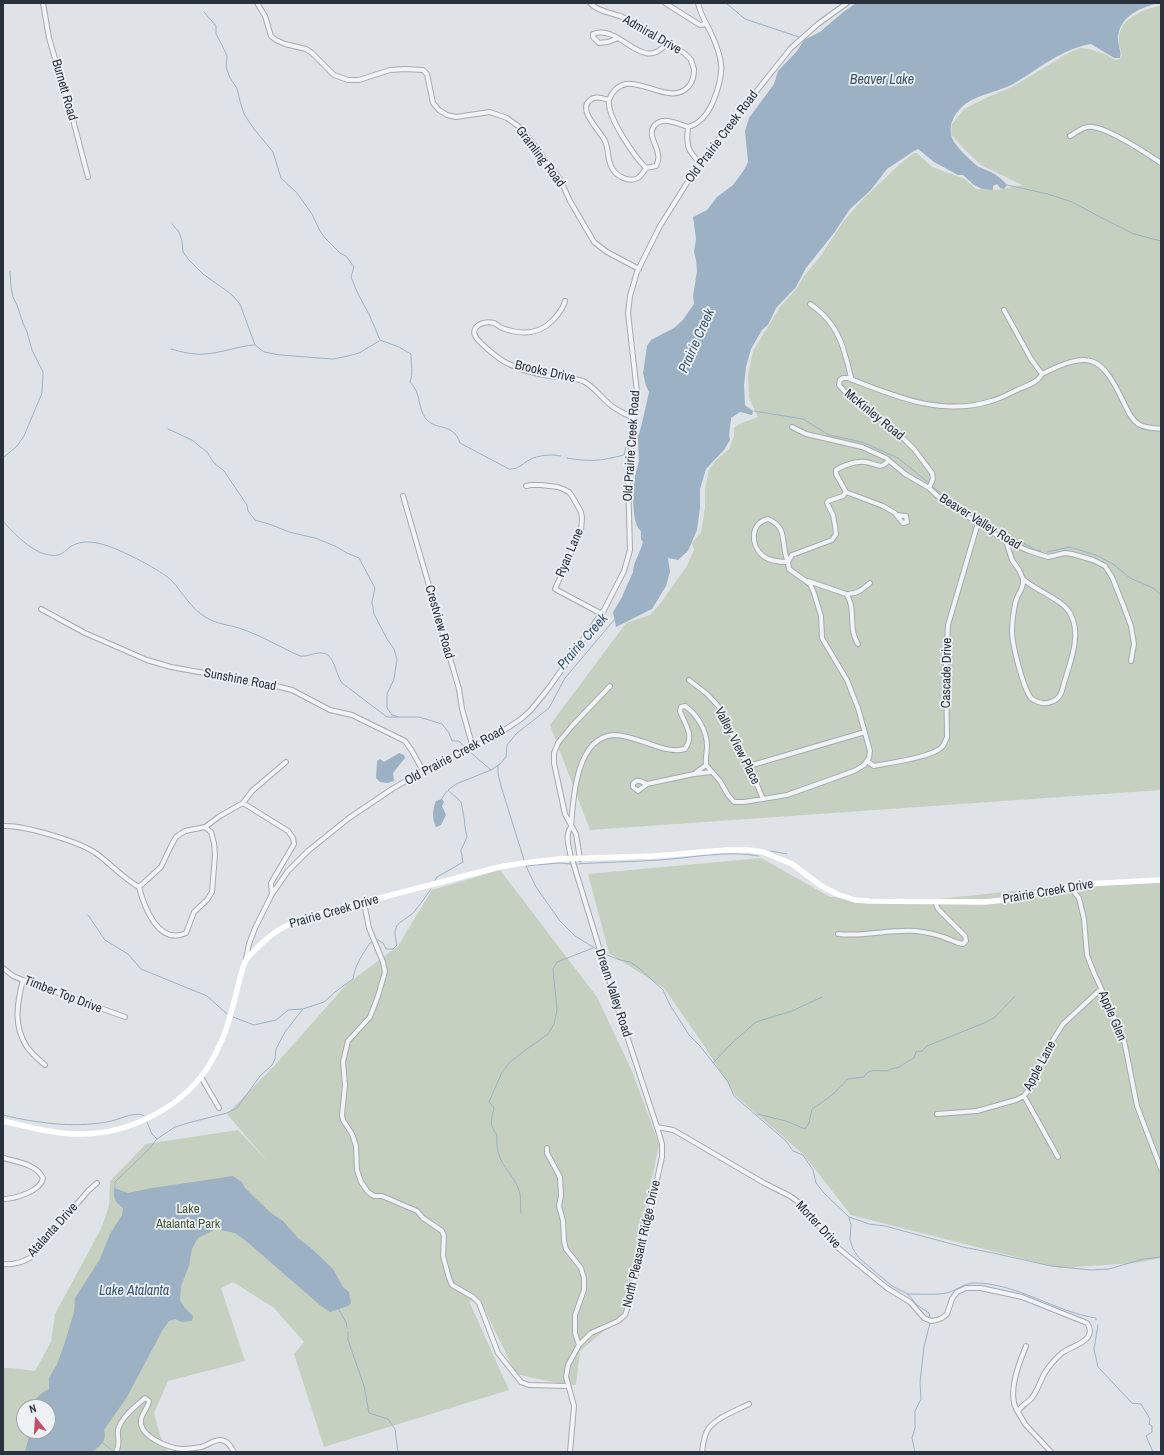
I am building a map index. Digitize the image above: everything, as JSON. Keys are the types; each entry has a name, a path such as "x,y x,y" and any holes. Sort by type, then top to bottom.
{"main road":[{"name":"Prairie Creek Drive","path":"3,1121 59,1132 80,1134 115,1130 160,1112 177,1100 206,1070 217,1052 224,1034 245,962 253,951 266,939 282,928 311,916 514,864 544,860 639,857 726,850 749,850 763,852 792,864 823,887 839,895 855,900 870,901 985,902 1004,900 1073,887 1106,883 1161,880"}],"street":[{"name":"Burnett Road","path":"43,3 49,38 88,177"},
{"name":"Gramling Road","path":"258,3 265,16 272,36 276,40 285,44 306,49 334,75 348,80 359,80 390,70 423,70 427,74 433,103 438,110 447,115 456,117 490,112 500,115 515,123 528,136 560,179 570,201 594,242 606,252 638,269"},
{"name":"Admiral Drive","path":"590,3 594,8 627,18 648,30 686,55 691,61 694,77 685,90 678,93 668,93 631,84 624,84 618,87 609,100"},
{"path":"665,3 700,25 706,24"},
{"path":"646,168 638,160 618,127 609,105 609,100 597,97 587,102 586,107 591,122 605,141 612,168 619,176 625,179 633,180 639,178 646,168 656,166 659,160 659,155 651,132 653,127 658,121 665,120 688,127 694,126 711,108 720,84 722,71 719,52 698,3"},
{"name":"Old Prairie Creek Road","path":"245,962 249,944 255,928 272,894 288,871 308,851 349,818 392,789 423,771 473,748 521,719 531,710 548,689 602,614 624,571 630,550 628,476 637,392 628,313 630,296 638,269 660,226 700,163 791,48 818,24 847,3"},
{"path":"618,38 599,43 593,38 593,34 606,33 618,38 646,54 653,54 661,50 667,42"},
{"path":"1070,136 1092,126 1113,134 1161,163"},
{"path":"688,127 687,146 691,154 700,163"},
{"name":"Brooks Drive","path":"565,301 564,307 559,314 548,325 540,330 530,333 520,332 501,328 494,323 486,322 479,324 476,328 474,332 475,337 493,354 508,364 550,376 575,379 590,385 613,406 634,418"},
{"path":"810,304 823,315 838,334 852,380 901,398 935,406 958,407 981,404 1003,397 1036,380 1042,374 1074,361 1087,360 1102,367 1109,376 1134,420 1145,427 1161,429"},
{"path":"1004,310 1031,359 1042,374"},
{"name":"McKinley Road","path":"852,380 843,378 838,381 839,385 845,392 905,439 932,472 933,479 929,488"},
{"name":"Beaver Valley Road","path":"792,426 806,434 862,447 889,460 910,477 929,488 942,500 1006,541 1048,557 1065,553 1072,554 1093,560 1105,566 1112,577 1131,626 1134,644 1131,661"},
{"path":"889,460 884,465 879,466 866,462 858,462 836,470 846,492 891,510 897,516"},
{"name":"Ryan Lane","path":"526,486 541,484 558,487 569,492 572,496 581,512 581,530 555,589 602,614"},
{"path":"788,562 792,555 832,540 836,534 833,515 827,503 828,501 843,496 846,492"},
{"name":"Crestview Road","path":"403,496 459,689 462,709 473,748"},
{"path":"694,774 706,765 720,781 734,802 744,802 786,795 854,771 867,761 870,751 858,708 847,680 822,638 821,616 810,584 789,569 788,562 783,550 783,536 781,528 775,522 768,519 762,520 757,524 754,530 754,537 759,551 764,557 770,560 788,562"},
{"name":"Cascade Drive","path":"867,761 874,766 913,758 939,750 945,744 947,737 946,664 948,625 978,523"},
{"path":"1006,541 1012,560 1019,570 1024,585 1017,598 1012,631 1021,671 1031,697 1037,702 1046,703 1053,701 1060,695 1073,653 1075,627 1071,615 1059,602 1030,586 1023,579"},
{"path":"806,581 846,594 853,594 861,590 870,582"},
{"path":"846,594 850,604 853,634 858,644"},
{"name":"Sunshine Road","path":"41,609 85,633 147,660 171,667 210,674 229,680 269,685 292,690 330,710 352,715 404,741 412,750 423,771"},
{"name":"Valley View Place","path":"690,680 708,694 720,709 735,742 749,766 763,799"},
{"path":"580,859 576,834 565,814 554,763 554,752 558,743 572,726 610,686"},
{"name":"Dream Valley Road","path":"657,1127 601,955 572,859 567,837 568,830 571,827 576,784 580,766 591,748 601,739 613,735 625,736 667,749 678,751 685,749 690,742 689,732 680,711 681,708 685,706 697,718 706,736 706,765"},
{"path":"749,766 865,732"},
{"path":"139,887 161,867 176,837 185,831 206,827 220,816 243,804 252,791 286,762"},
{"path":"647,784 711,772"},
{"path":"243,804 288,831 293,838 294,844 270,883 272,894"},
{"path":"3,826 23,827 85,847 97,854 120,874 139,887 143,903 155,924 163,931 173,936 180,936 186,933 194,912 207,900 212,892 215,855 214,843 211,832 206,827"},
{"name":"Apple Glen","path":"1073,887 1080,900 1084,918 1087,955 1122,1034 1128,1056 1137,1106 1161,1169"},
{"path":"838,934 851,936 909,931 934,934 958,944 963,944 966,940 965,936 938,909 935,902"},
{"path":"364,903 370,928 383,962 385,972 370,1017 348,1041 343,1062 345,1085 342,1115 343,1120 352,1134 356,1146 357,1170 361,1182 368,1192 374,1196 382,1196 412,1209 442,1231 444,1236 442,1256 448,1278 452,1285 473,1297 479,1303 498,1353 521,1382 529,1385 568,1386"},
{"name":"Timber Top Drive","path":"3,968 13,976 125,1017"},
{"path":"23,980 18,998 18,1027 28,1048 45,1065"},
{"name":"Apple Lane","path":"937,1114 977,1111 1016,1100 1024,1096 1034,1082 1048,1048 1063,1024 1101,989"},
{"path":"200,1077 219,1108"},
{"path":"1024,1096 1058,1157"},
{"name":"North Pleasant Ridge Drive","path":"570,1452 574,1406 566,1377 568,1366 579,1345 591,1333 618,1321 625,1315 630,1301 662,1157 662,1144 657,1127"},
{"name":"Morter Drive","path":"657,1127 672,1130 682,1135 801,1204 837,1246 887,1288 910,1302 924,1318 937,1320 947,1314 952,1299 957,1292 966,1288 981,1288 1022,1297 1081,1320 1089,1325 1089,1336 1084,1341 1064,1352 1057,1358 1045,1373 1031,1399 1020,1407 1018,1412"},
{"path":"547,1148 560,1176 561,1196 559,1206 563,1220 566,1249 581,1268 584,1278 584,1290 575,1315 575,1333 579,1345"},
{"path":"3,1158 28,1165 37,1170 43,1178 40,1186 10,1199 3,1199"},
{"name":"Atalanta Drive","path":"3,1264 14,1264 31,1257 89,1190 97,1183"},
{"path":"1026,1346 1013,1386 1015,1404 1018,1412 1026,1424 1051,1452"},
{"path":"116,1452 119,1447 118,1430 122,1420 145,1398 149,1401 149,1403 143,1413 141,1421 142,1429 146,1435 170,1446 182,1449 202,1447 219,1440 224,1440 234,1452"},
{"path":"702,1452 706,1431 710,1426 720,1418 749,1404"}],"green space":[{"path":"1161,5 1161,790 590,830 550,725 626,623 650,615 660,604 687,566 694,550 692,543 701,532 705,508 705,489 709,470 715,461 729,449 734,436 734,428 741,423 758,417 749,398 748,375 753,351 780,307 797,288 843,222 860,202 901,163 914,153 917,153 932,167 965,179 976,189 996,190 1022,185 981,165 951,134 952,124 964,109 1012,87 1070,52 1080,48 1105,54 1115,60 1120,59 1122,56 1119,37 1124,24 1134,15"},
{"path":"761,858 830,897 937,899 1073,885 1161,880 1161,1258 1135,1263 1059,1268 851,1215 804,1155 735,1095 703,1044 664,988 609,953 588,874"},
{"name":"Lake Atalanta Park","path":"500,870 597,997 631,1069 659,1144 624,1314 580,1351 576,1385 567,1385 516,1374 481,1302 469,1301 509,1390 324,1447 294,1354 304,1342 274,1308 233,1282 221,1288 245,1361 168,1381 154,1413 160,1435 168,1452 3,1452 3,1368 35,1371 51,1342 55,1314 101,1229 109,1206 110,1181 146,1144 238,1130 268,1162 227,1114 275,1065 346,985 398,946 432,890"}],"water":[{"name":"Beaver Lake","path":"856,3 1159,3 1138,10 1126,19 1119,31 1118,39 1121,53 1120,58 1114,58 1091,44 1070,50 1050,60 1013,84 980,96 968,102 959,109 951,125 952,138 964,154 976,165 993,173 1001,179 1007,185 1004,189 1000,188 997,184 993,186 993,190 982,189 974,185 963,175 958,175 934,162 918,149 887,169 870,191 850,209 834,233 806,268 796,287 776,308 768,325 762,330 751,349 746,367 744,385 745,405 753,411 752,415 740,412 731,418 729,432 730,440 724,450 706,469 700,489 700,508 697,530 688,551 678,560 668,558 670,572 666,586 652,609 616,627 613,612 621,599 633,572 634,565 643,542 641,539 641,531 638,527 634,514 633,497 635,476 639,461 638,439 636,437 639,434 649,392 643,373 647,346 651,340 674,328 682,321 694,304 693,296 697,271 694,252 696,239 693,217 707,210 717,197 733,185 744,170 748,162 745,131 749,118 774,84 778,71 797,51 804,40 820,32"},
{"path":"399,753 404,755 405,758 393,773 394,781 387,783 380,782 376,778 377,761 380,759 384,762"},
{"path":"442,799 444,802 442,806 446,815 441,825 436,827 433,817 434,808 436,801"},
{"name":"Lake Atalanta","path":"233,1176 242,1182 245,1188 271,1213 283,1221 298,1238 333,1269 343,1287 349,1292 351,1303 348,1306 330,1312 321,1306 246,1241 235,1233 216,1229 198,1238 192,1249 189,1266 181,1286 180,1300 193,1316 192,1321 182,1322 175,1319 169,1321 162,1331 127,1397 104,1430 105,1437 101,1445 93,1452 25,1452 28,1439 56,1439 56,1399 36,1399 49,1389 49,1378 57,1364 64,1345 74,1312 75,1298 100,1259 110,1234 122,1215 123,1208 115,1200 114,1188 128,1193"}],"waterway":[{"path":"726,3 745,19 799,37"},
{"path":"204,12 216,26 216,34 227,56 226,67 230,78 237,88 244,114 273,152 281,178 297,193 312,214 325,238 340,253 346,256 354,267 351,277 380,340 399,347 411,354 412,372 410,382 416,391 421,410 426,419 430,423 449,429 457,436 460,443 509,469 518,467 536,457 549,455 561,456"},
{"path":"1007,185 1048,194 1072,202 1134,234 1161,241"},
{"path":"172,224 179,232 183,252 189,260 203,274 231,294 240,304 255,345 264,352 280,355 333,359 359,353 379,341"},
{"path":"3,458 17,446 24,436 42,393 43,372 32,350 27,332 13,297 10,271"},
{"path":"171,349 192,354 205,354 254,345"},
{"path":"754,411 803,419 829,435 862,442 898,458 929,483"},
{"path":"168,429 192,440 207,452 214,463 224,471 247,505 248,511 255,520 289,532 315,538 359,558 375,588 372,602 374,614 394,649 397,659 394,679 387,694 387,708 392,715 399,717 419,717 442,724 449,733 452,741 459,741 466,749"},
{"path":"567,458 596,460 609,459 624,455 629,435"},
{"path":"933,487 957,505 983,521 1036,550 1041,551"},
{"path":"3,521 20,539 28,545 35,550 50,555 58,555 75,544 89,542 99,543 115,548 132,556 151,566 172,581 197,611 211,620 247,631 300,656 319,653 326,654 332,660 342,683 387,717 398,717"},
{"path":"1047,552 1070,547 1096,555 1113,564 1130,578 1153,588 1161,595"},
{"name":"Prairie Creek","path":"434,882 437,877 463,862 461,850 467,837 461,802 448,790 456,784 491,770 500,764 506,757 507,745 516,734 549,708 565,678 615,619"},
{"path":"470,752 491,770"},
{"path":"498,766 501,786 524,860"},
{"path":"441,800 447,791"},
{"path":"771,851 787,854"},
{"path":"576,864 659,860 722,854 747,854 759,856"},
{"path":"571,864 559,863 526,866 536,887 560,921 575,936 598,950"},
{"name":"Prairie Creek","path":"378,940 383,943 386,949 393,949 397,945 395,937 396,927 414,912 431,889"},
{"path":"88,915 105,940 128,954 141,969 207,996 227,1014"},
{"name":"Prairie Creek","path":"115,1189 115,1182 147,1151 157,1139 175,1127 227,1113 237,1108 260,1076 272,1065 275,1059 276,1049 285,1032 303,1009 324,1002 353,979 359,960 372,942"},
{"path":"521,1213 520,1194 499,1154 497,1135 491,1122 494,1108 489,1102 502,1072 510,1062 548,1034 554,1024 557,1010 553,969 557,962 593,948"},
{"path":"602,953 630,962 639,968 663,990 670,1005 689,1035 700,1046 728,1082 734,1096 786,1141 793,1151 803,1155 813,1170 816,1183 824,1193 849,1217 869,1224 885,1226 963,1247 1051,1266 1091,1270 1109,1269 1143,1259 1161,1257"},
{"path":"757,1114 786,1121 805,1129 809,1123 812,1109 836,1092 847,1079 864,1077 871,1071 887,1071 899,1067 914,1058 916,1052 922,1051 927,1046 994,1018 1015,996"},
{"path":"713,1063 732,1043 756,1022 792,1011 822,997"},
{"path":"233,1017 254,1025 276,1020 288,1010 302,1009"},
{"path":"3,1115 68,1125 107,1122 138,1114 144,1116"},
{"path":"147,1122 152,1134 157,1139"},
{"path":"849,1218 851,1225 850,1240 853,1249 859,1258 892,1286 908,1294 917,1305 929,1313 930,1317"},
{"path":"908,1294 943,1294 973,1283 989,1284 1020,1292 1065,1310 1096,1318 1096,1320"},
{"path":"338,1308 346,1322 347,1328"},
{"path":"915,1452 912,1438 915,1428 915,1411 921,1399 920,1382 924,1347 930,1323"},
{"path":"1098,1325 1094,1349 1098,1367 1132,1403 1141,1404 1150,1419 1149,1424 1152,1426 1152,1432 1146,1436 1153,1452"},
{"path":"348,1332 348,1340 364,1386 369,1413 388,1419 395,1429 398,1452"},
{"path":"103,1443 113,1451"}]}
